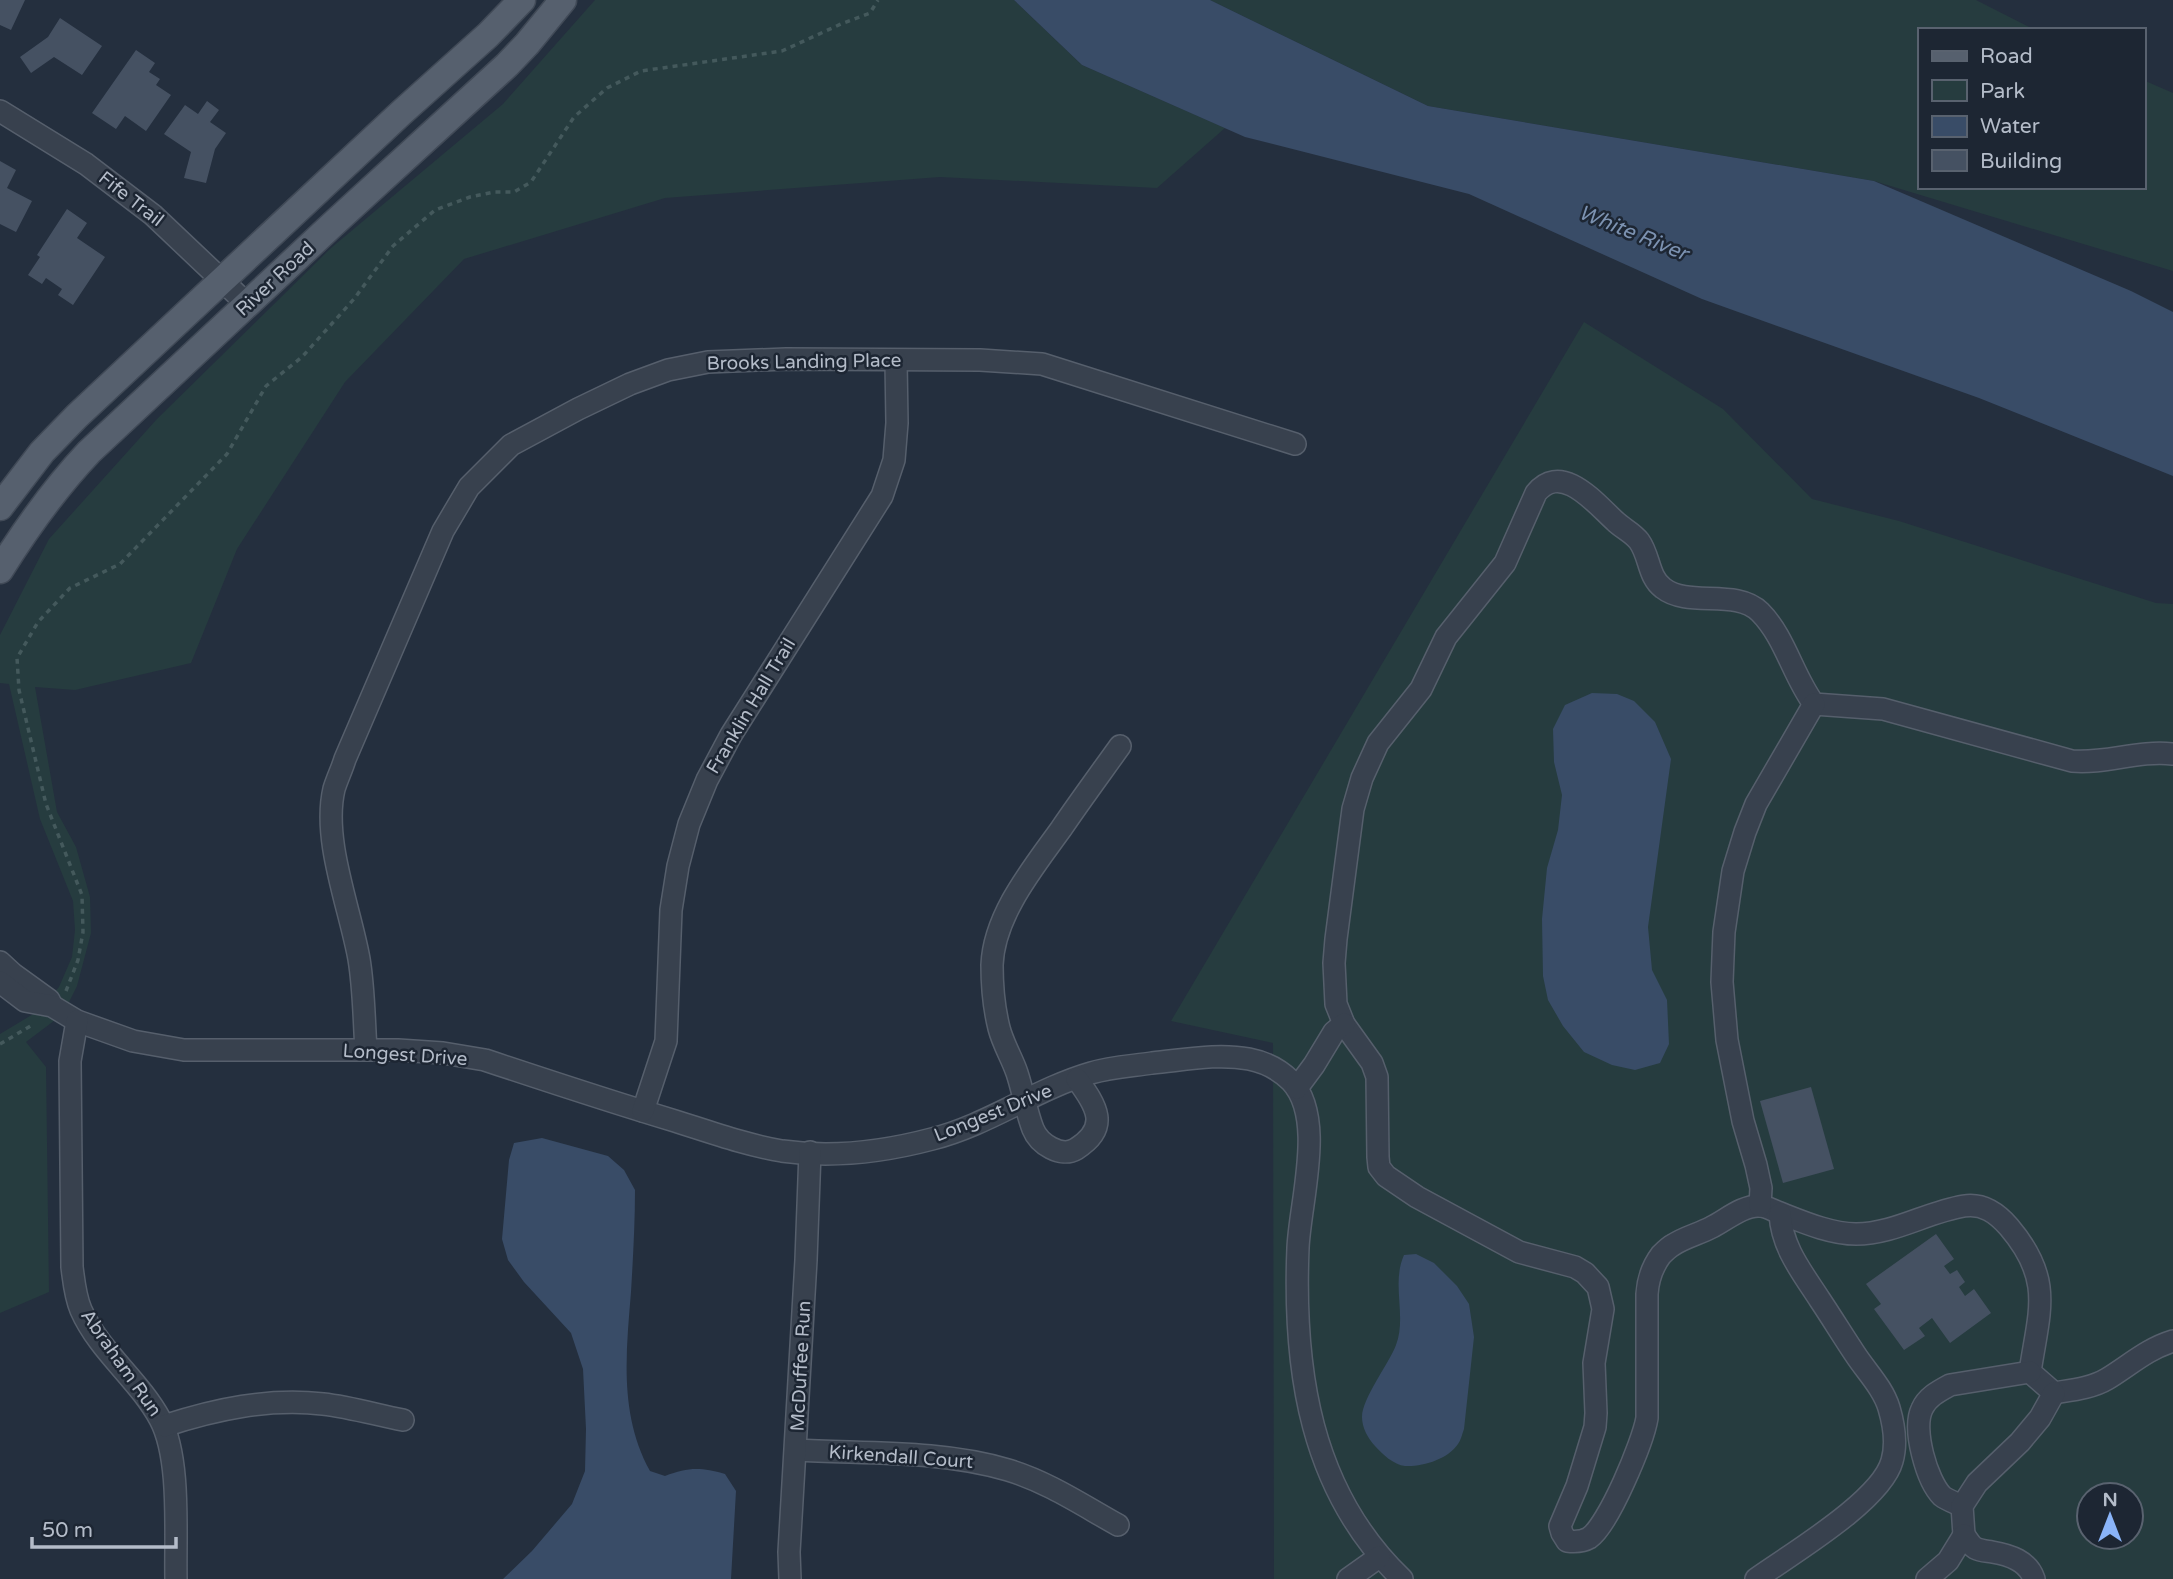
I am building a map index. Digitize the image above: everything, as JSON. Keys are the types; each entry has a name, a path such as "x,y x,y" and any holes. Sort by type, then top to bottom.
{"main road":[{"name":"River Road","path":"0,507 42,452 77,416 488,35 522,0"},
{"name":"River Road","path":"0,570 58,486 89,453 507,65 563,0"}],"street":[{"name":"Fife Trail","path":"0,111 86,164 153,215 248,305"},
{"name":"Brooks Landing Place","path":"366,1050 359,957 332,840 334,790 443,531 469,487 511,445 630,384 668,370 708,362 773,359 980,360 1042,364 1295,444"},
{"name":"Franklin Hall Trail","path":"643,1111 666,1041 671,910 678,866 690,824 707,780 731,735 882,496 894,460 897,423 896,361"},
{"path":"1814,704 1792,668 1775,632 1757,609 1731,600 1678,595 1662,588 1651,571 1637,537 1618,524 1583,490 1564,483 1542,486 1536,493 1505,563 1446,636 1421,690 1378,743 1353,810 1334,963 1336,1004 1344,1024 1371,1063 1377,1077 1379,1167 1386,1176 1417,1197 1519,1252 1586,1273 1598,1287 1603,1309 1594,1363 1595,1427 1577,1486 1560,1526 1567,1541 1577,1542 1590,1538 1597,1529 1626,1475 1644,1433 1647,1418 1647,1294 1648,1280 1653,1268 1663,1253 1673,1245 1745,1209 1770,1210 1826,1229 1857,1234 1886,1230 1967,1206 1984,1207 1992,1211 2023,1245 2033,1262 2040,1285 2039,1323 2030,1372"},
{"path":"1814,704 1894,711 2072,761 2088,762 2149,752 2173,754"},
{"path":"1756,1579 1870,1496 1886,1475 1895,1443 1889,1406 1794,1261 1770,1210 1742,1121 1727,1040 1722,982 1724,932 1733,871 1756,804 1814,704"},
{"path":"1077,1079 1096,1108 1098,1123 1091,1139 1072,1151 1055,1150 1034,1133 1016,1069 1000,1029 993,994 992,962 1000,928 1013,898 1120,746"},
{"name":"Longest Drive","path":"0,962 49,1000 52,1006"},
{"name":"Longest Drive","path":"0,982 25,1001 52,1006 77,1021 133,1041 184,1050 366,1050 443,1054 485,1060 731,1139 782,1151 844,1154 884,1150 936,1139 1090,1073 1194,1058 1251,1059 1270,1066 1289,1078 1297,1088"},
{"name":"Abraham Run","path":"77,1021 70,1061 72,1268 75,1290 82,1310 96,1334 149,1402 169,1440 174,1468 176,1579"},
{"path":"1344,1024 1334,1032 1297,1088 1306,1106 1309,1123 1298,1259 1298,1314 1308,1403 1338,1496 1379,1557 1402,1579"},
{"name":"McDuffee Run","path":"790,1579 789,1552 810,1152"},
{"path":"2034,1579 2029,1567 2023,1562 1999,1553 1978,1550 1971,1545 1964,1535 1962,1506 1977,1483 2027,1434 2054,1393 2105,1380 2144,1353 2173,1341"},
{"path":"2030,1372 2054,1393"},
{"path":"1962,1506 1942,1496 1927,1467 1918,1430 1923,1406 1939,1390 1950,1385 2030,1372"},
{"path":"164,1426 234,1406 274,1402 325,1404 403,1420"},
{"name":"Kirkendall Court","path":"796,1450 979,1462 1042,1482 1118,1525"},
{"path":"1927,1579 1948,1561 1964,1535"},
{"path":"1349,1579 1379,1557"}],"path":[{"path":"0,1044 38,1020 61,997 70,984 78,960 82,932 82,895 46,804 16,671 17,658 38,622 71,589 120,564 227,454 266,386 302,357 354,299 393,246 435,210 470,197 494,192 514,192 531,182 574,117 607,88 641,71 782,51 870,13 878,0"}],"green space":[{"path":"595,0 1014,0 1082,65 1225,128 1157,188 940,177 665,198 464,259 345,382 237,549 191,663 75,690 35,687 57,812 76,847 90,897 91,933 77,986 67,1011 26,1042 46,1067 49,1292 0,1313 0,1034 40,1010 59,987 72,957 75,930 73,901 40,819 9,684 0,683 0,635 49,539 157,419 331,248 503,104"},
{"path":"1210,0 1976,0 2031,28 1918,28 1918,189 2145,189 2145,81 2173,93 2173,271 1874,181 1428,106"},
{"path":"1584,322 1723,409 1812,499 1899,521 2156,603 2173,604 2173,1579 1274,1579 1273,1043 1171,1021"}],"water":[{"name":"White River","path":"1014,0 1210,0 1428,106 1874,181 2131,291 2173,312 2173,476 1979,398 1702,299 1469,194 1245,137 1082,65"},
{"path":"1592,693 1617,694 1634,701 1655,722 1671,759 1648,927 1652,970 1667,1000 1669,1044 1660,1063 1635,1070 1612,1065 1584,1052 1563,1026 1548,1000 1543,976 1542,919 1547,868 1558,830 1562,795 1554,762 1553,729 1565,705"},
{"path":"542,1138 608,1156 624,1170 635,1190 627,1361 633,1428 650,1471 665,1476 695,1469 725,1474 736,1491 731,1579 503,1579 532,1551 572,1504 585,1471 583,1369 571,1333 524,1282 508,1260 502,1239 509,1160 514,1143"},
{"path":"1416,1254 1434,1263 1457,1286 1469,1304 1474,1337 1464,1429 1459,1442 1448,1454 1434,1461 1405,1466 1385,1456 1375,1446 1366,1433 1362,1417 1366,1400 1393,1353 1399,1334 1400,1266 1404,1255"}],"building":[{"path":"0,0 25,0 11,30 0,25"},
{"path":"60,18 102,46 82,75 54,57 31,73 20,57 48,37"},
{"path":"136,50 155,63 149,72 160,79 156,85 171,95 146,131 125,116 116,129 92,113"},
{"path":"207,101 219,110 210,122 226,133 215,149 206,183 184,178 191,152 164,134 185,105 198,114"},
{"path":"0,161 16,170 7,188 32,201 16,232 0,224"},
{"path":"67,209 87,223 77,238 105,257 73,305 58,295 62,289 46,278 42,284 28,275 40,257 37,255"},
{"path":"1811,1087 1834,1169 1783,1183 1760,1101"},
{"path":"1936,1234 1954,1259 1944,1266 1950,1274 1957,1270 1965,1282 1959,1287 1965,1296 1974,1289 1991,1313 1950,1343 1932,1318 1919,1328 1925,1336 1904,1350 1874,1309 1881,1304 1866,1284"}]}
